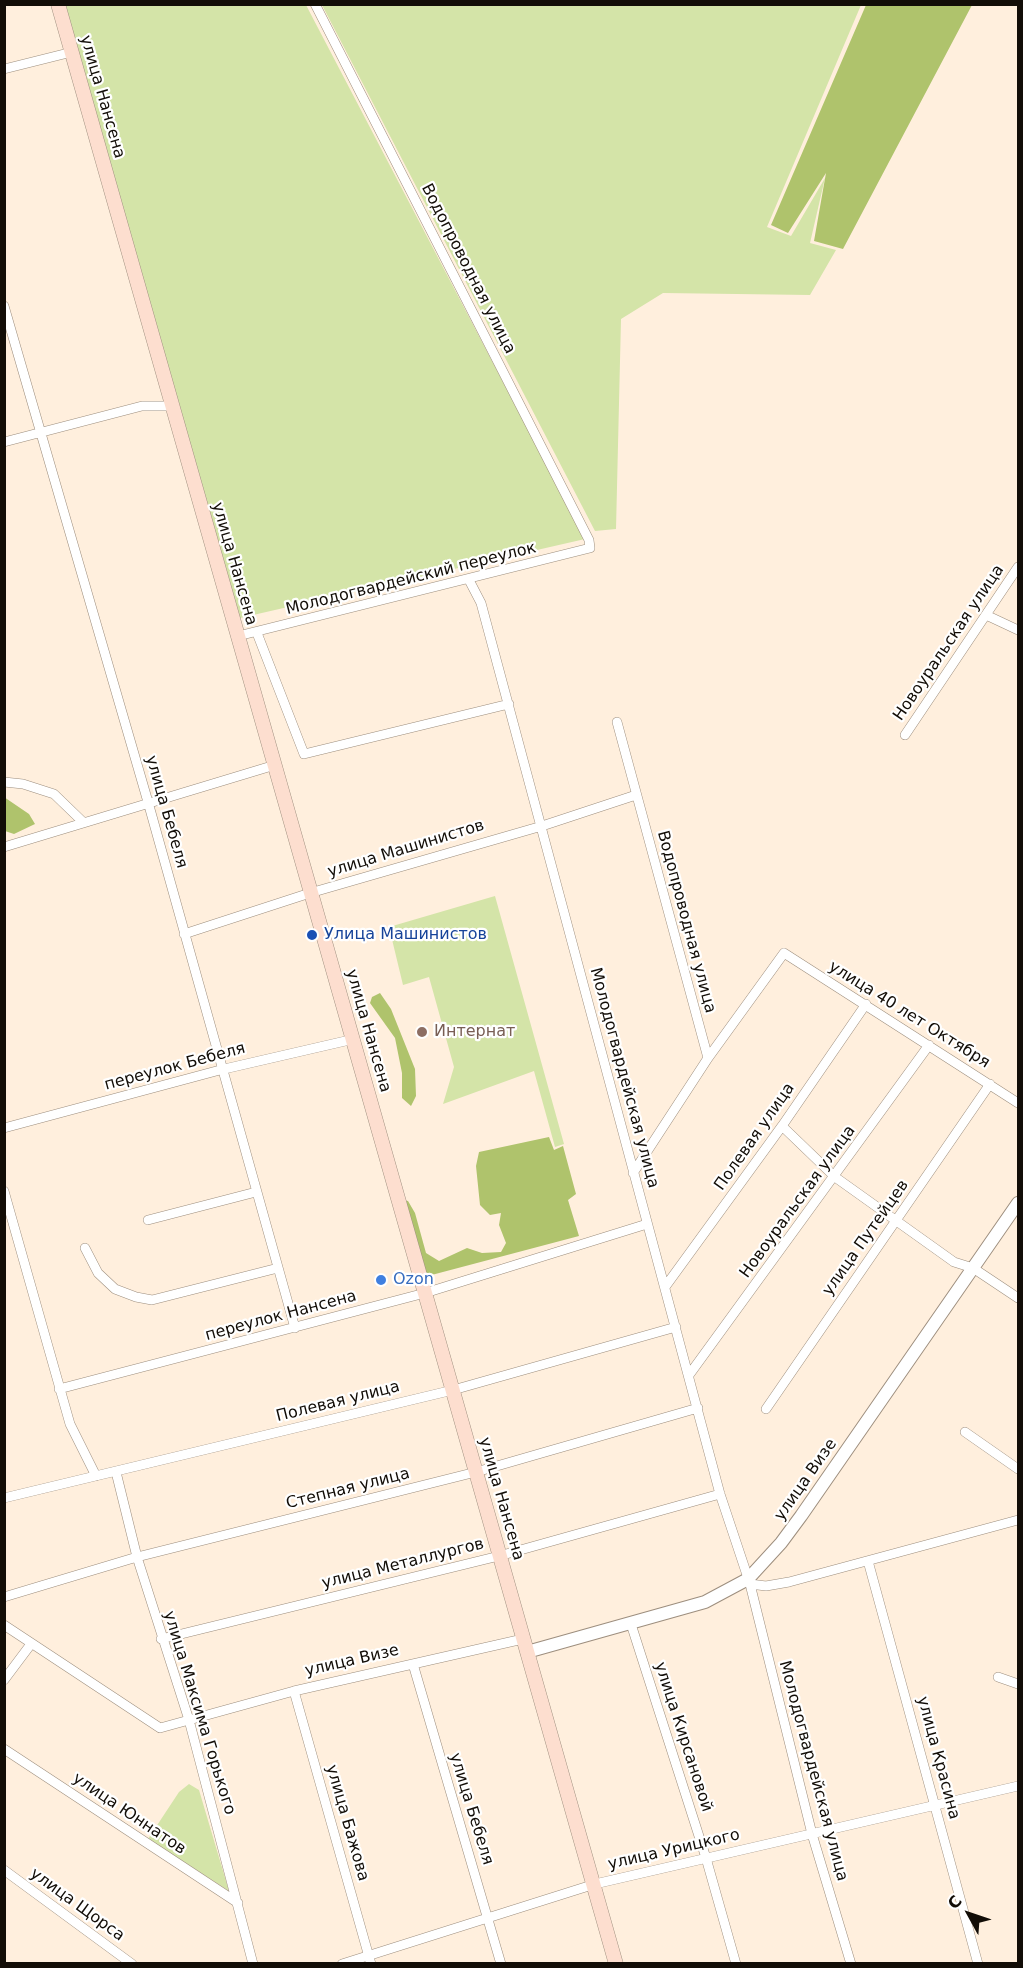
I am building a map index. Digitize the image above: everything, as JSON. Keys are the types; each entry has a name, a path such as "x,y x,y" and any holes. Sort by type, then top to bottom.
{"main road":[{"name":"улица Нансена","path":"58,4 616,1964"}],"street":[{"name":"Водопроводная улица","path":"315,4 589,540 590,548"},
{"path":"4,69 72,52"},
{"name":"улица Бебеля","path":"4,306 148,802 220,1070 295,1328"},
{"path":"4,442 142,406 173,406"},
{"name":"Молодогвардейский переулок","path":"238,636 590,548"},
{"name":"Новоуральская улица","path":"905,735 1018,567"},
{"name":"Молодогвардейская улица","path":"469,580 481,603 633,1173 690,1375 720,1494 749,1582 812,1834 851,1964"},
{"path":"986,615 1018,630"},
{"path":"257,633 304,754 508,704"},
{"name":"Водопроводная улица","path":"617,722 708,1058"},
{"path":"4,847 275,765"},
{"path":"4,783 23,784 54,794 83,822"},
{"name":"улица Машинистов","path":"184,934 310,893 542,826 636,795"},
{"name":"улица 40 лет Октября","path":"708,1058 784,953 1018,1103"},
{"name":"Полевая улица","path":"665,1287 782,1126 866,1004"},
{"name":"переулок Бебеля","path":"4,1128 220,1070 354,1039"},
{"name":"Новоуральская улица","path":"690,1375 835,1178 929,1045"},
{"path":"633,1173 708,1058"},
{"name":"улица Путейцев","path":"766,1409 990,1084"},
{"path":"782,1126 835,1178 954,1262 973,1268 1018,1298"},
{"path":"4,1191 70,1424 96,1476"},
{"path":"148,1220 256,1192"},
{"name":"улица Визе","path":"4,1625 160,1728 294,1691 413,1664 525,1646 631,1624 705,1602 749,1582 781,1543 1018,1203"},
{"name":"переулок Нансена","path":"59,1389 425,1293 647,1224"},
{"path":"85,1248 98,1273 115,1289 136,1298 152,1300 278,1268"},
{"name":"Полевая улица","path":"4,1498 453,1390 676,1327"},
{"name":"Степная улица","path":"4,1597 137,1557 476,1472 698,1408"},
{"path":"965,1432 1018,1469"},
{"name":"улица Максима Горького","path":"116,1472 137,1557 161,1639 189,1720 253,1964"},
{"name":"улица Металлургов","path":"161,1639 499,1556 720,1494"},
{"path":"749,1582 766,1586 789,1582 1018,1520"},
{"name":"улица Красина","path":"868,1561 978,1964"},
{"name":"улица Кирсановой","path":"631,1624 706,1858 736,1964"},
{"path":"4,1680 31,1644"},
{"name":"улица Бебеля","path":"413,1664 501,1964"},
{"path":"998,1677 1018,1682"},
{"name":"улица Бажова","path":"294,1691 369,1959"},
{"name":"улица Юннатов","path":"4,1749 238,1903"},
{"name":"улица Урицкого","path":"342,1964 369,1959 488,1917 595,1884 1018,1786"},
{"name":"улица Щорса","path":"4,1870 132,1964"}],"green space":[{"path":"65,5 306,5 585,539 240,618"},
{"path":"322,5 861,5 767,227 791,236 825,178 810,243 836,250 810,295 663,293 621,319 616,529 595,531"},
{"path":"866,5 972,5 843,249 814,241 826,173 788,233 771,225"},
{"path":"4,797 29,814 35,824 14,834 5,831"},
{"path":"495,896 564,1144 555,1147 534,1071 443,1104 454,1067 429,977 403,985 389,927"},
{"path":"380,993 391,1009 415,1069 416,1096 411,1106 402,1098 402,1073 395,1038 370,1003 372,997"},
{"path":"549,1137 554,1150 563,1146 576,1194 568,1200 579,1236 424,1277 402,1200 408,1201 415,1213 426,1253 439,1261 467,1248 482,1253 501,1252 506,1243 499,1225 501,1213 490,1215 480,1205 476,1166 479,1152"},
{"path":"189,1784 199,1790 229,1891 148,1839 179,1792"}],"place":[{"name":"Улица Машинистов","path":"312,935"},
{"name":"Интернат","path":"422,1032"},
{"name":"Ozon","path":"381,1280"}]}
